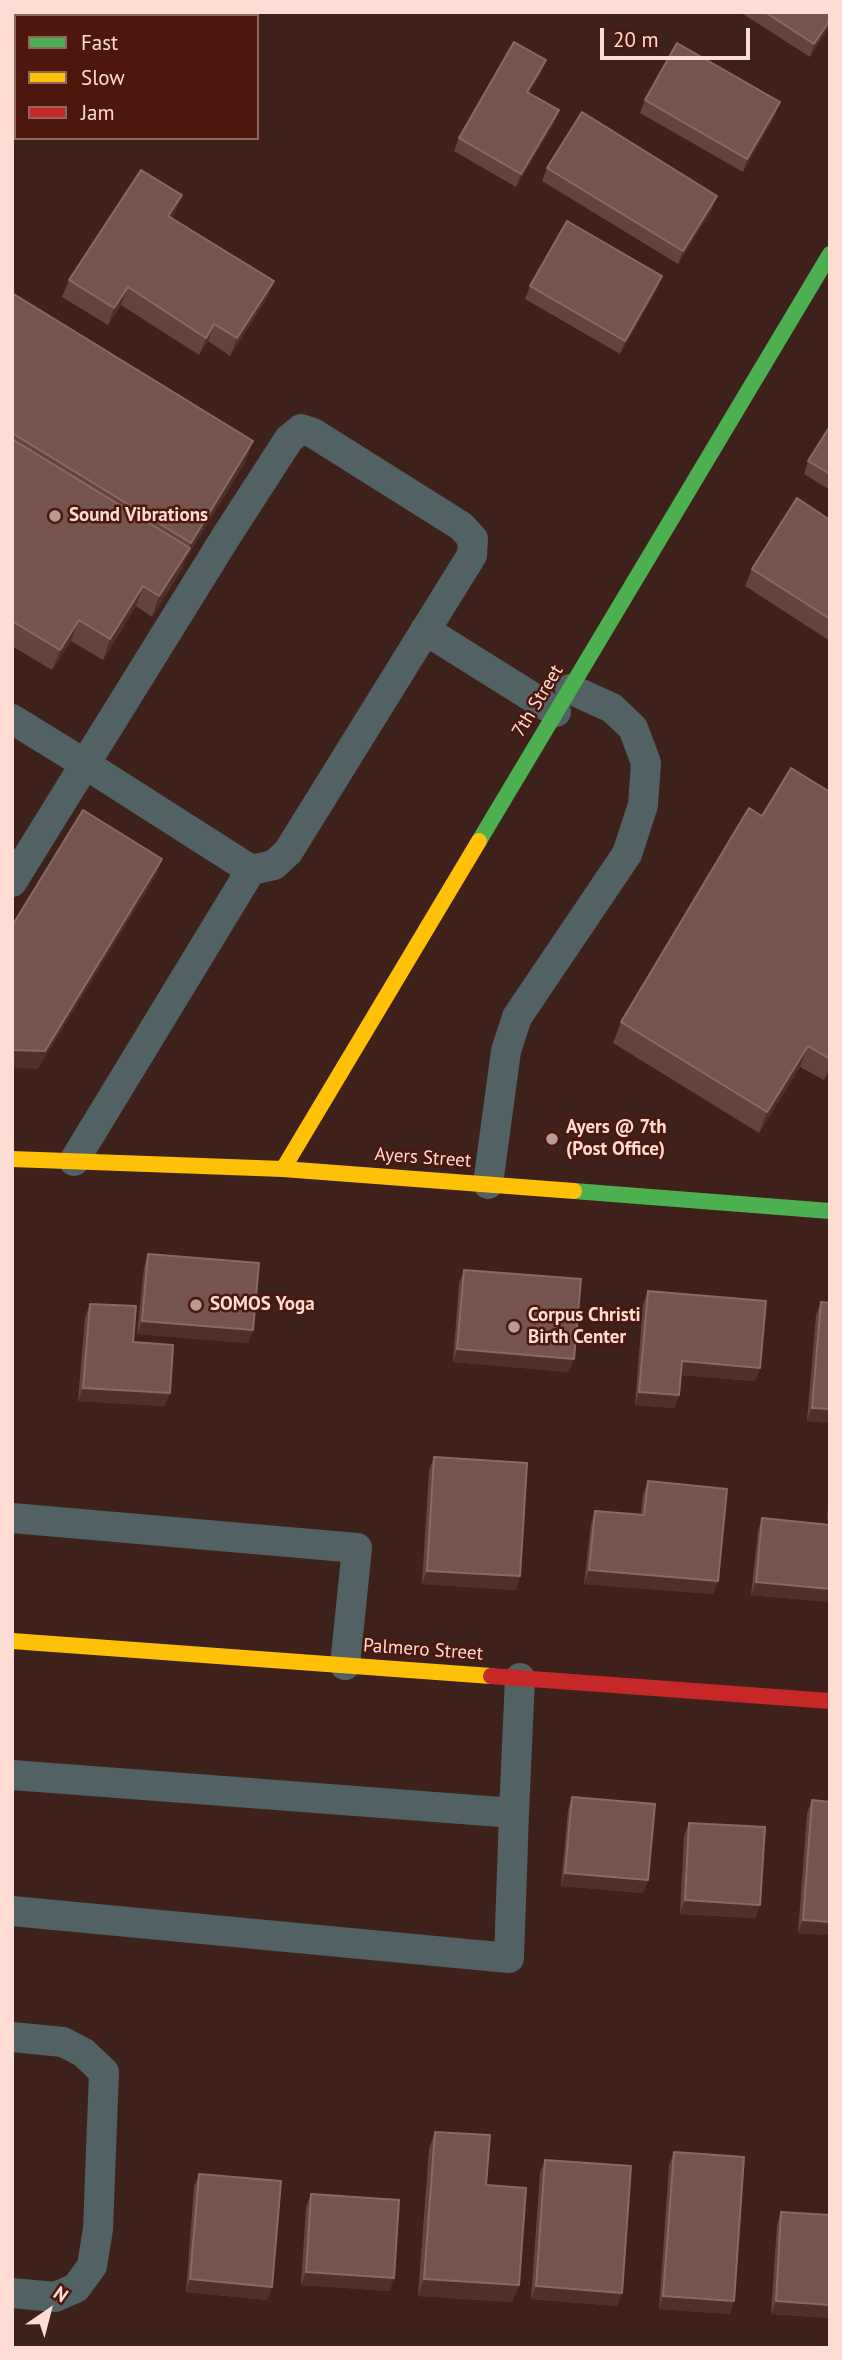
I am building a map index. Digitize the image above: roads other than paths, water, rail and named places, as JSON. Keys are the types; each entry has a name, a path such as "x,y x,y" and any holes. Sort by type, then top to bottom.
{"street":[{"name":"7th Street","path":"283,1169 830,254"},
{"name":"Ayers Street","path":"13,1163 74,1161 283,1169 830,1211"},
{"name":"Palmero Street","path":"12,1641 830,1701"}],"lane":[{"path":"12,719 85,764 251,870 274,865 288,852 472,555 474,539 461,526 313,433 301,429 289,439 85,764 17,863"},
{"path":"425,630 563,701 612,708 633,728 646,763 643,805 627,853 517,1017 506,1051 488,1184"},
{"path":"74,1161 251,870"},
{"path":"12,1518 357,1548 345,1665"},
{"path":"12,1911 509,1958 520,1678"},
{"path":"12,1775 514,1813"},
{"path":"12,2037 62,2042 84,2053 104,2072 98,2229 92,2266 76,2288 55,2297 12,2293"}],"place":[{"name":"Sound Vibrations","path":"55,516"},
{"name":"Ayers @ 7th (Post Office)","path":"552,1139"},
{"name":"SOMOS Yoga","path":"196,1305"},
{"name":"Corpus Christi Birth Center","path":"514,1327"}]}
